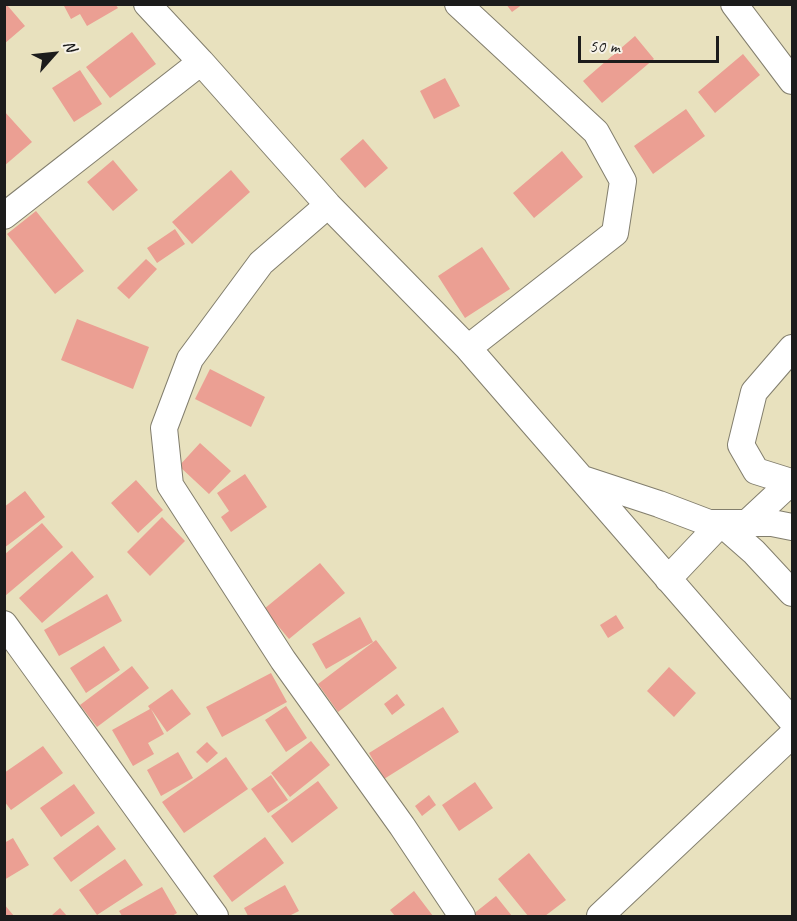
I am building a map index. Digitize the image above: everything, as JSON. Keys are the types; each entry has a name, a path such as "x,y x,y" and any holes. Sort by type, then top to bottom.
{"street":[{"path":"147,4 328,205 468,348 792,721"},
{"path":"458,4 596,132 623,181 615,233 468,348"},
{"path":"734,4 792,81"},
{"path":"4,216 201,62"},
{"path":"328,205 261,263 190,359 164,428 171,485 283,660 402,826 462,916"},
{"path":"792,348 754,392 741,445 756,471 792,482"},
{"path":"583,479 709,523 772,523 792,527"},
{"path":"747,523 792,482"},
{"path":"669,579 721,523"},
{"path":"721,523 754,552 792,593"},
{"path":"4,624 215,916"},
{"path":"600,916 792,735"}],"building":[{"path":"63,4 115,4 118,8 87,26 80,14 71,19"},
{"path":"506,4 523,4 512,12"},
{"path":"7,5 25,26 4,44 4,7"},
{"path":"132,32 156,64 110,98 86,67"},
{"path":"635,36 654,59 602,103 583,81"},
{"path":"743,54 760,75 715,113 698,92"},
{"path":"80,70 102,104 74,122 52,88"},
{"path":"445,78 460,106 434,119 420,91"},
{"path":"686,109 705,136 653,174 634,146"},
{"path":"4,111 32,142 4,166"},
{"path":"363,139 388,168 365,188 340,159"},
{"path":"562,151 583,177 534,218 513,193"},
{"path":"113,160 138,190 113,211 87,182"},
{"path":"231,170 250,192 192,244 172,222"},
{"path":"36,211 84,271 55,294 7,234"},
{"path":"175,229 185,244 157,263 147,248"},
{"path":"482,247 510,289 465,318 438,276"},
{"path":"146,259 157,269 129,299 117,288"},
{"path":"77,319 149,347 133,389 61,360"},
{"path":"210,369 265,397 251,427 195,399"},
{"path":"200,443 231,471 209,494 179,466"},
{"path":"245,474 267,507 231,532 221,517 229,511 217,493"},
{"path":"136,480 163,510 138,533 111,503"},
{"path":"25,491 45,517 4,548 4,507"},
{"path":"162,517 185,541 150,576 127,552"},
{"path":"42,523 63,547 5,596 5,554"},
{"path":"72,551 94,577 42,623 19,598"},
{"path":"320,563 345,593 289,639 264,609"},
{"path":"107,594 122,621 59,656 44,630"},
{"path":"616,615 624,628 608,638 600,625"},
{"path":"360,617 373,642 326,669 312,644"},
{"path":"376,640 397,668 338,712 318,684"},
{"path":"104,646 120,670 86,693 70,668"},
{"path":"132,666 149,688 97,727 80,705"},
{"path":"669,667 696,693 674,717 647,691"},
{"path":"271,673 287,702 222,737 206,707"},
{"path":"172,689 191,714 167,732 151,709 164,734 148,743 154,754 133,766 112,730 150,709 148,706"},
{"path":"397,694 405,705 392,715 384,704"},
{"path":"286,706 307,738 286,752 265,720"},
{"path":"443,707 459,732 384,779 369,753"},
{"path":"311,741 330,765 290,797 271,773"},
{"path":"207,742 218,753 207,763 196,752"},
{"path":"43,746 63,773 11,810 4,801 4,773"},
{"path":"178,752 193,778 161,796 147,770"},
{"path":"226,757 248,789 184,833 162,802"},
{"path":"271,775 288,800 268,813 251,789"},
{"path":"318,781 338,808 292,843 271,816"},
{"path":"475,782 493,808 459,831 442,805"},
{"path":"74,784 95,813 61,837 40,808"},
{"path":"429,795 436,805 422,816 415,806"},
{"path":"98,825 116,849 71,882 53,858"},
{"path":"265,837 284,863 232,902 213,876"},
{"path":"13,838 29,865 4,880 4,843"},
{"path":"529,853 566,900 545,916 528,916 498,879"},
{"path":"125,859 143,885 97,915 79,890"},
{"path":"285,885 299,911 289,916 248,916 244,908"},
{"path":"162,887 177,913 172,916 122,916 119,911"},
{"path":"414,891 433,916 395,916 390,910"},
{"path":"496,896 512,916 472,915"},
{"path":"4,904 14,916 4,916"},
{"path":"60,908 67,916 51,916"}]}
